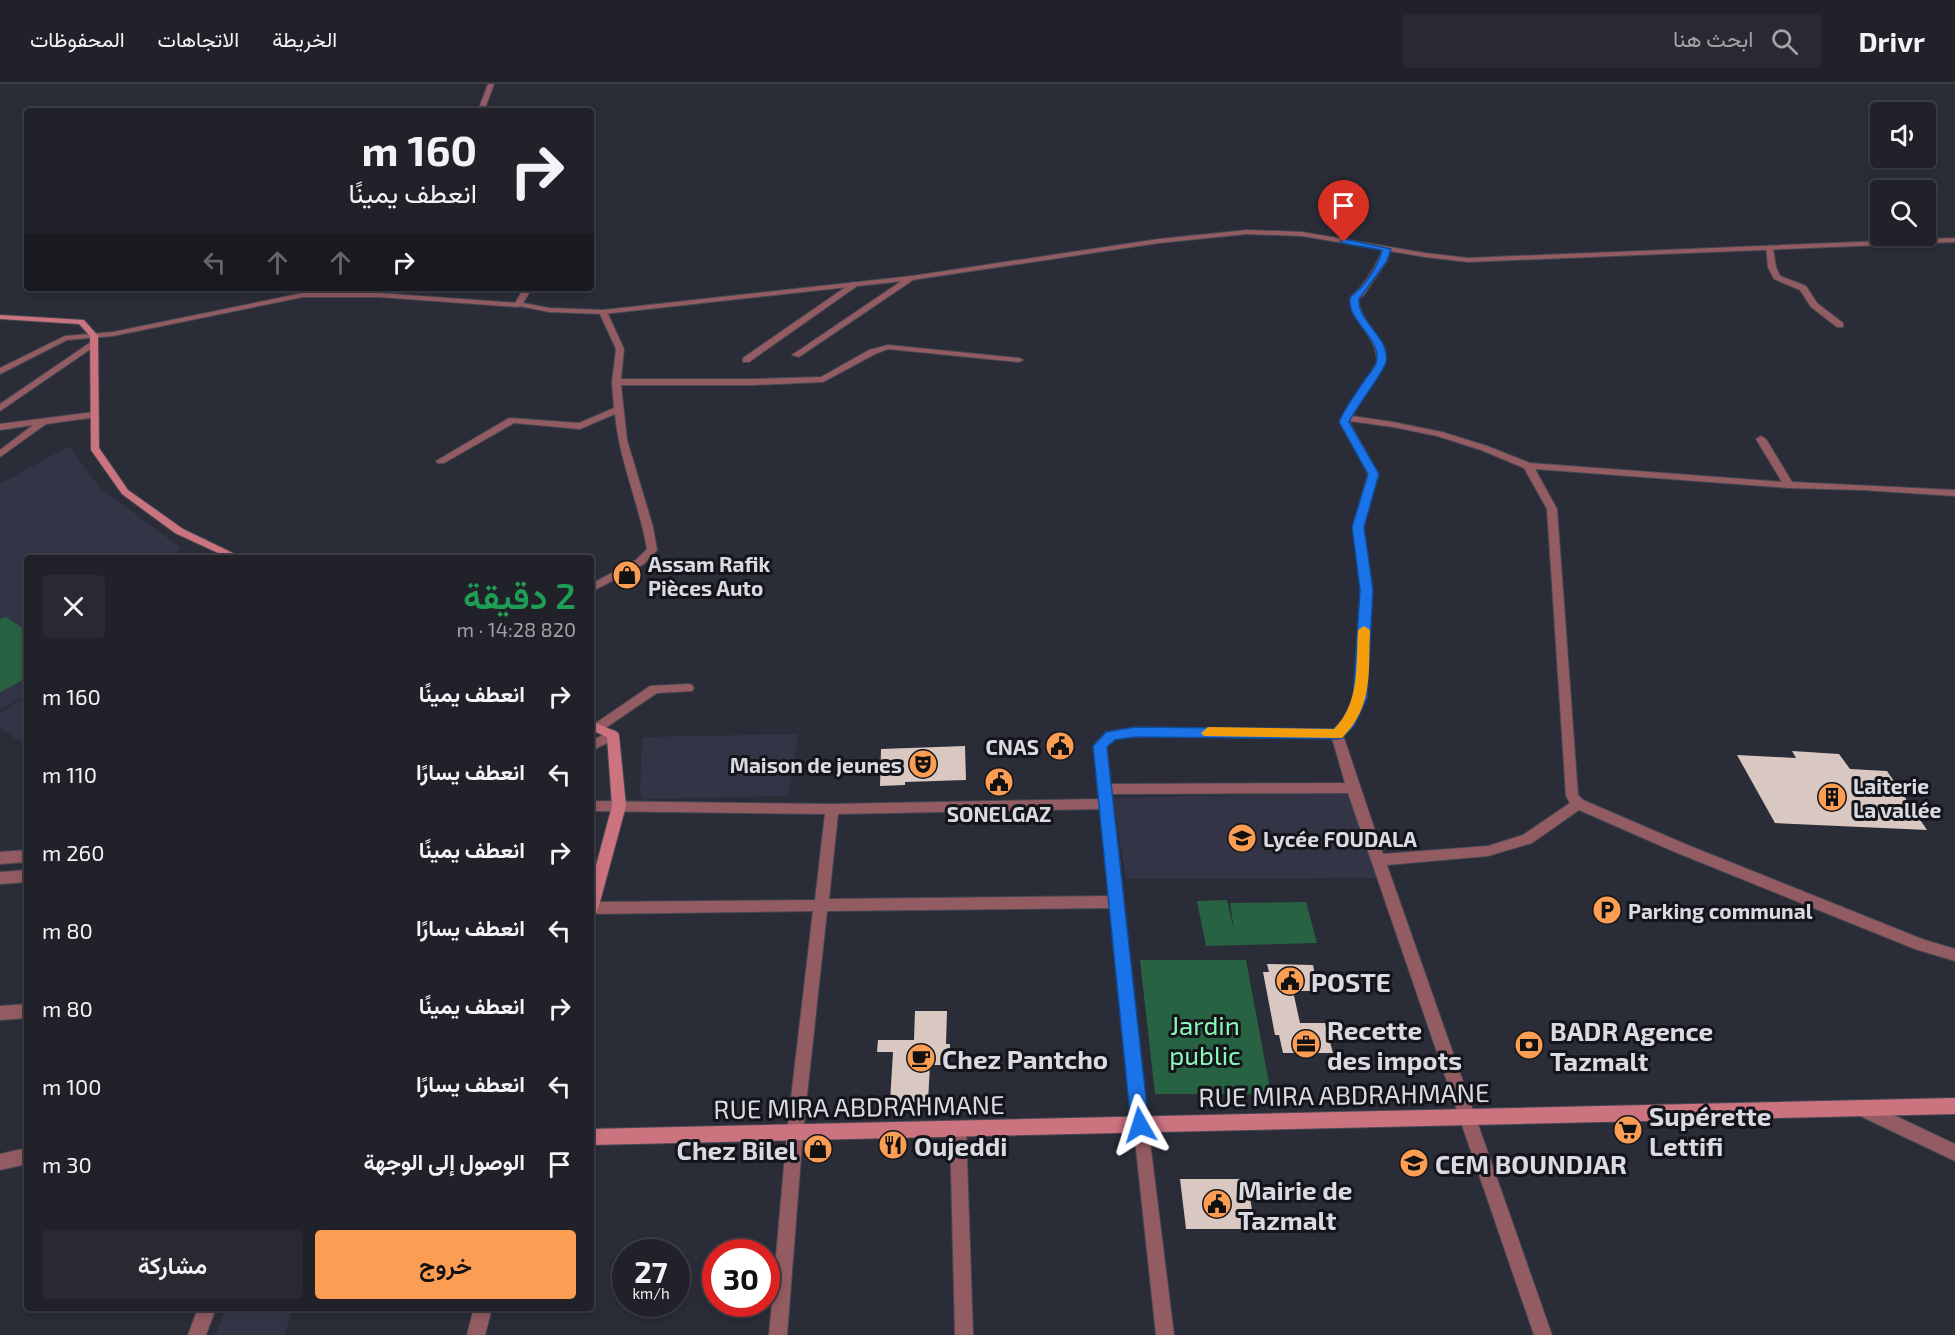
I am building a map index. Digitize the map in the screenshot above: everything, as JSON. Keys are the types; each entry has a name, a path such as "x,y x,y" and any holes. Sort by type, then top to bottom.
{"main road":[{"path":"0,317 81,322 94,340 94,448 125,492 179,531 231,555"},
{"path":"594,726 613,735 619,806 594,897"},
{"name":"RUE MIRA ABDRAHMANE","path":"594,1137 1955,1106"}],"street":[{"path":"482,108 491,84"},
{"path":"0,371 64,338 94,340 303,295 379,295 518,305 549,310 603,312 912,278 1159,241 1247,232 1302,234 1436,256 1490,260 1955,240"},
{"path":"1769,248 1772,267 1777,277 1803,288 1814,304 1840,325"},
{"path":"1165,1335 1140,1125 1100,746 1111,735 1135,732 1337,734 1349,723 1360,698 1366,590 1358,527 1373,474 1344,422 1351,407 1381,363 1381,353 1376,341 1356,311 1354,298 1360,294 1383,261 1387,249"},
{"path":"796,355 912,278"},
{"path":"746,360 856,284"},
{"path":"518,305 526,291"},
{"path":"594,587 640,562 652,550 648,527 622,440 616,382 620,349 603,312"},
{"path":"0,408 94,340"},
{"path":"616,382 755,382 823,379 872,352 888,347 1019,360"},
{"path":"441,461 512,420 580,426 619,409"},
{"path":"0,427 94,415"},
{"path":"1346,418 1448,435 1488,447 1528,466 1789,485 1955,493"},
{"path":"0,454 43,422"},
{"path":"1761,439 1789,485"},
{"path":"1528,466 1552,509 1572,796 1578,804 1680,848 1920,945 1955,955"},
{"path":"594,726 654,689 688,688"},
{"path":"1337,734 1353,788 1543,1335"},
{"path":"594,744 613,735"},
{"path":"594,807 832,809 1353,788"},
{"path":"1378,860 1488,851 1527,839 1578,804"},
{"path":"778,1335 795,1132 832,809"},
{"path":"0,858 24,856"},
{"path":"0,878 24,876"},
{"path":"594,908 1116,902"},
{"path":"0,1013 24,1011"},
{"path":"1863,1108 1955,1153"},
{"path":"958,1129 964,1335"},
{"path":"0,1162 24,1157"},
{"path":"197,1335 206,1311"},
{"path":"476,1335 482,1311"}],"shaded area":[{"path":"69,446 99,487 181,548 175,555 24,555 24,696 0,710 0,484"},
{"path":"24,698 24,744 0,728 0,713"},
{"path":"798,734 788,796 644,799 640,794 642,737"},
{"name":"Lycée FOUDALA","path":"1348,793 1378,878 1126,879 1113,798"},
{"path":"226,1311 293,1311 284,1335 215,1335"}],"green space":[{"path":"6,617 24,629 24,680 0,692 0,619"},
{"path":"1227,900 1234,930 1230,903 1306,902 1317,943 1206,946 1197,901"},
{"name":"Jardin public","path":"1140,960 1246,960 1271,1094 1155,1094"}],"building":[{"name":"Maison de jeunes","path":"965,746 966,780 905,782 905,785 880,786 881,749"},
{"name":"Laiterie La vallée","path":"1792,751 1839,754 1850,769 1887,771 1927,830 1775,823 1737,755 1796,758"},
{"path":"1267,964 1313,965 1318,991 1293,991 1300,1023 1325,1023 1333,1053 1283,1053 1279,1035 1275,1035 1263,972 1269,972"},
{"name":"Chez Pantcho","path":"915,1011 947,1011 946,1044 950,1044 949,1065 930,1065 928,1102 890,1102 893,1052 877,1052 878,1040 914,1040"},
{"name":"Mairie de Tazmalt","path":"1180,1179 1247,1179 1255,1229 1186,1229"}],"slow traffic":[{"path":"1208,733 1337,734 1349,723 1360,698 1364,630"}],"place":[{"name":"Assam Rafik Pièces Auto","path":"627,575"},
{"name":"CNAS","path":"1060,746"},
{"name":"Maison de jeunes","path":"923,764"},
{"name":"SONELGAZ","path":"999,782"},
{"name":"Laiterie La vallée","path":"1832,797"},
{"name":"Lycée FOUDALA","path":"1242,838"},
{"name":"Parking communal","path":"1607,910"},
{"name":"POSTE","path":"1290,981"},
{"name":"Recette des impots","path":"1306,1044"},
{"name":"BADR Agence Tazmalt","path":"1529,1045"},
{"name":"Chez Pantcho","path":"921,1058"},
{"name":"Supérette Lettifi","path":"1628,1130"},
{"name":"Oujeddi","path":"893,1145"},
{"name":"Chez Bilel","path":"818,1149"},
{"name":"CEM BOUNDJAR","path":"1414,1163"},
{"name":"Mairie de Tazmalt","path":"1217,1204"}],"route":[{"path":"1140,1125 1100,746 1111,735 1135,732 1337,734 1349,723 1360,698 1366,590 1358,527 1373,474 1344,422 1351,407 1381,363 1381,353 1376,341 1356,311 1354,298 1360,294 1383,261 1387,249 1344,242"}]}
